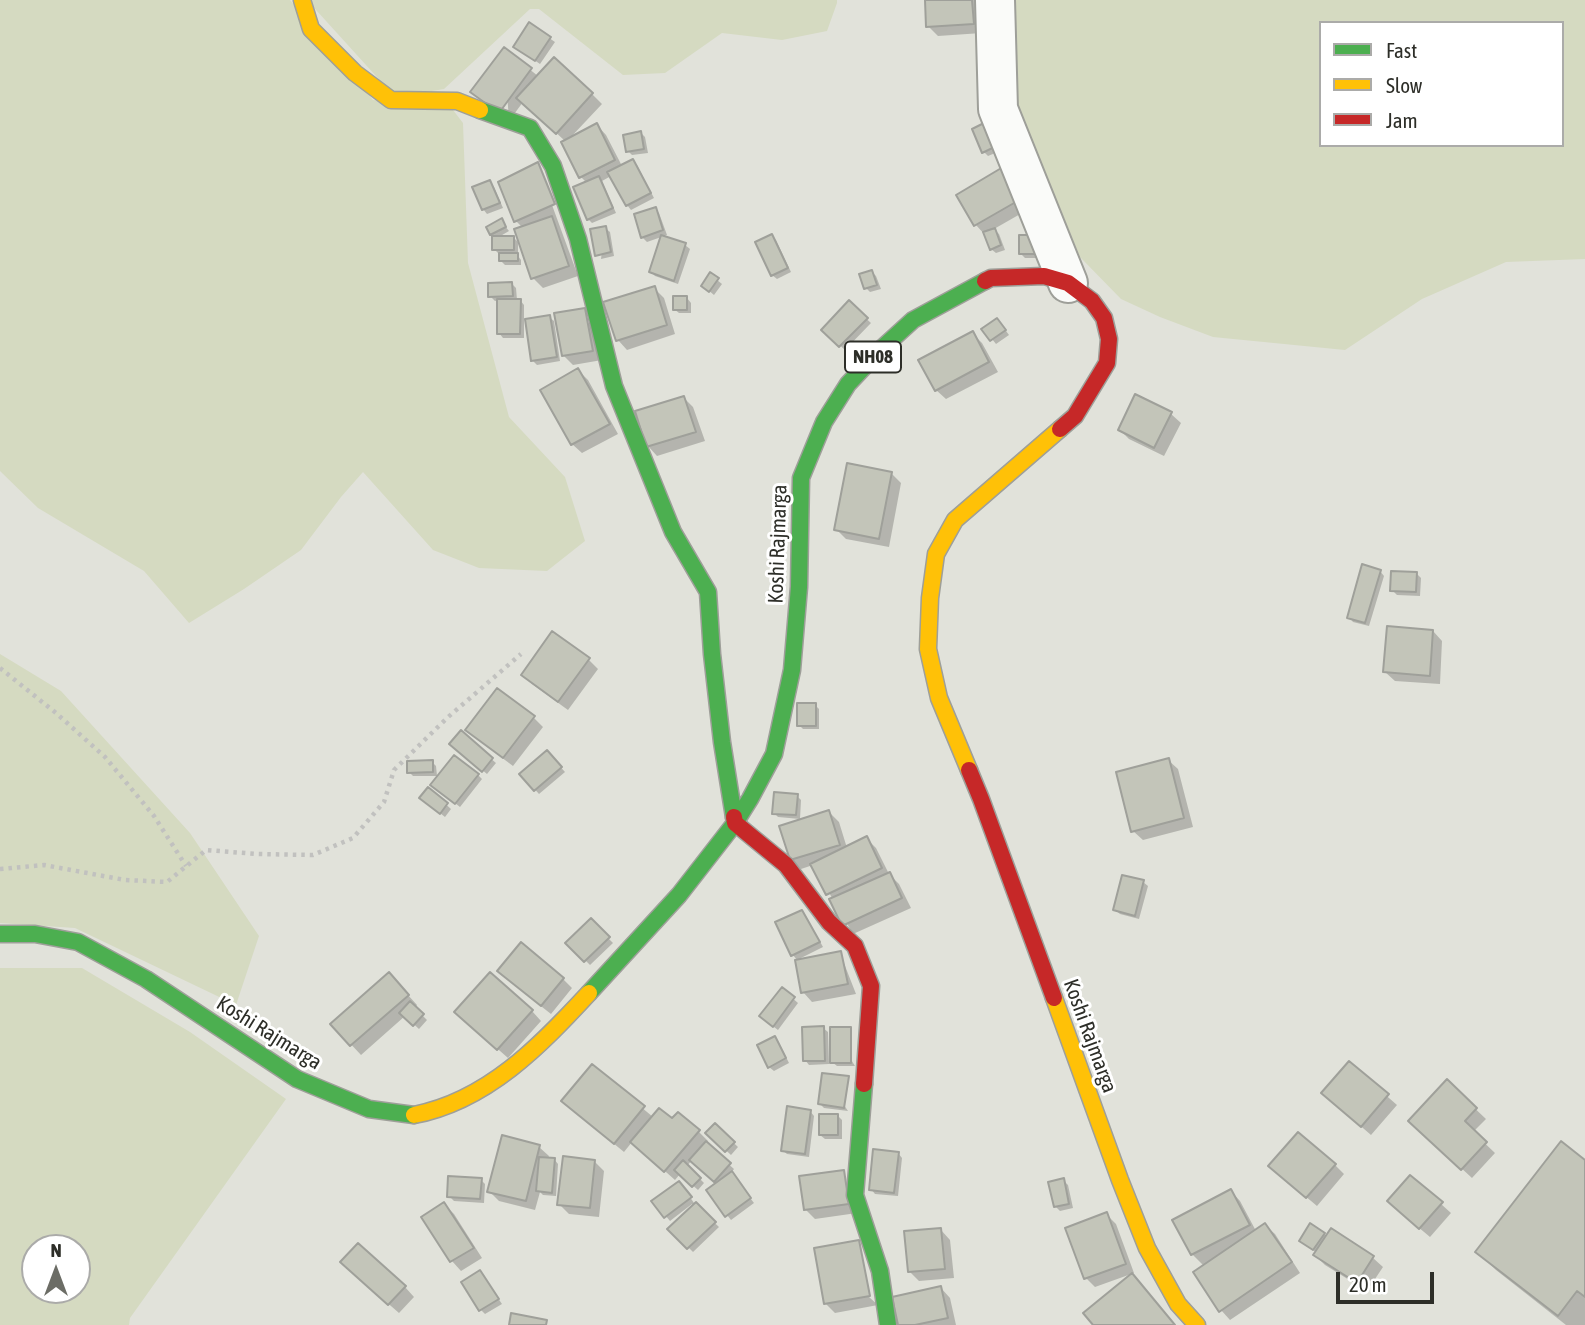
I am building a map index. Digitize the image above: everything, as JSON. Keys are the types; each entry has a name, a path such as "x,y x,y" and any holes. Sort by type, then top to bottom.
{"main road":[{"path":"302,0 311,29 355,74 391,100 457,101 530,128 553,166 578,239 614,386 673,532 708,592 713,666 735,823 786,865 828,922 855,946 870,986 855,1195 880,1271 888,1325"},
{"name":"Koshi Rajmarga","path":"0,934 35,934 78,942 146,979 297,1079 369,1109 415,1115 454,1104 508,1072 559,1026 680,895 735,823 774,754 792,670 799,587 801,478 824,422 848,384 913,320 991,278 1044,276 1068,283 1092,301 1104,318 1109,339 1107,363 1075,416 955,520 936,554 930,598 928,649 939,698 981,799 1142,1236 1178,1304 1197,1325"}],"street":[{"path":"995,0 998,109 1068,283"}],"path":[{"path":"0,869 44,865 125,880 167,882 206,850 257,855 313,855 353,838 384,802 394,770 447,718 521,654"},
{"path":"0,668 105,757 154,816 186,866"}],"green space":[{"path":"0,0 290,0 373,100 453,110 463,123 468,263 509,417 565,477 585,541 547,571 479,568 433,550 363,472 301,550 189,623 144,571 38,508 0,471"},
{"path":"307,0 837,0 837,3 827,31 782,40 722,33 665,73 623,75 539,9 530,9 444,89 395,97"},
{"path":"1005,0 1585,0 1585,259 1506,262 1422,299 1345,350 1213,337 1121,299 1080,257 1058,204 1024,154 1013,125"},
{"path":"0,654 61,691 190,833 259,936 236,1005 75,928 0,923"},
{"path":"0,968 82,968 190,1032 286,1099 130,1318 129,1325 0,1325"}],"building":[{"path":"925,0 972,0 974,24 926,27"},
{"path":"529,22 551,37 535,61 513,47"},
{"path":"504,47 532,68 499,113 470,92"},
{"path":"554,57 593,93 556,134 516,98"},
{"path":"990,120 1001,144 982,153 972,129"},
{"path":"597,123 615,160 579,178 561,142"},
{"path":"641,131 644,149 626,152 623,135"},
{"path":"633,159 651,193 626,206 607,172"},
{"path":"538,162 555,204 514,222 498,182"},
{"path":"1003,167 1021,199 974,226 956,195"},
{"path":"599,176 613,208 587,220 573,187"},
{"path":"490,180 500,203 482,210 472,187"},
{"path":"656,207 663,230 641,238 634,214"},
{"path":"552,216 569,266 531,279 514,229"},
{"path":"502,218 506,227 490,235 486,227"},
{"path":"606,226 611,252 595,256 590,229"},
{"path":"995,228 1001,245 990,250 983,232"},
{"path":"772,234 788,268 771,276 755,242"},
{"path":"661,235 686,243 674,281 649,272"},
{"path":"1019,235 1038,235 1038,254 1019,254"},
{"path":"492,236 514,236 514,250 492,250"},
{"path":"499,253 518,253 518,261 499,261"},
{"path":"872,270 877,285 864,289 859,274"},
{"path":"710,272 719,278 709,292 701,286"},
{"path":"512,282 513,296 488,297 488,283"},
{"path":"655,286 667,325 616,341 603,302"},
{"path":"673,296 687,296 687,310 673,310"},
{"path":"497,299 521,299 520,334 497,334"},
{"path":"849,300 868,318 839,347 821,330"},
{"path":"585,308 593,351 562,356 554,313"},
{"path":"550,315 557,357 531,361 525,319"},
{"path":"997,318 1006,330 990,341 981,329"},
{"path":"973,331 989,362 935,391 918,360"},
{"path":"578,368 610,424 571,445 540,390"},
{"path":"1135,394 1172,412 1154,448 1118,430"},
{"path":"684,396 696,432 646,447 635,411"},
{"path":"847,463 892,472 879,539 834,530"},
{"path":"1362,564 1381,570 1365,623 1347,618"},
{"path":"1391,571 1417,572 1416,592 1390,591"},
{"path":"1387,626 1433,630 1430,676 1383,672"},
{"path":"552,631 590,658 558,702 521,675"},
{"path":"497,688 535,716 503,758 465,730"},
{"path":"797,703 816,703 816,726 797,726"},
{"path":"461,730 493,758 482,772 449,744"},
{"path":"547,750 562,767 534,791 519,774"},
{"path":"454,755 479,774 455,804 430,785"},
{"path":"1169,758 1184,818 1131,832 1116,772"},
{"path":"433,760 433,772 407,773 407,761"},
{"path":"428,787 448,803 440,814 419,798"},
{"path":"774,792 798,794 796,815 772,814"},
{"path":"829,810 840,845 790,860 779,826"},
{"path":"867,836 882,868 826,895 810,864"},
{"path":"890,872 902,898 842,926 829,899"},
{"path":"1122,875 1144,880 1135,916 1113,910"},
{"path":"802,910 820,942 791,956 775,922"},
{"path":"591,918 610,937 584,962 565,943"},
{"path":"521,942 564,978 541,1006 497,971"},
{"path":"841,951 848,984 801,993 795,960"},
{"path":"389,972 409,995 350,1046 330,1024"},
{"path":"490,972 533,1010 497,1050 454,1012"},
{"path":"782,987 795,997 773,1027 759,1016"},
{"path":"410,1001 424,1014 413,1026 399,1013"},
{"path":"824,1026 825,1061 803,1061 802,1027"},
{"path":"830,1027 851,1027 851,1063 830,1063"},
{"path":"775,1036 786,1058 768,1068 757,1045"},
{"path":"1349,1061 1389,1094 1361,1127 1321,1093"},
{"path":"592,1064 645,1106 614,1144 561,1101"},
{"path":"822,1073 849,1076 844,1108 818,1104"},
{"path":"1447,1079 1477,1108 1465,1121 1487,1142 1461,1170 1408,1121"},
{"path":"787,1106 811,1110 805,1154 781,1151"},
{"path":"659,1108 672,1118 678,1112 700,1130 664,1172 630,1142"},
{"path":"819,1114 838,1114 838,1135 819,1135"},
{"path":"715,1123 735,1142 725,1152 705,1133"},
{"path":"1298,1132 1336,1164 1306,1198 1268,1166"},
{"path":"502,1135 540,1145 526,1201 487,1192"},
{"path":"706,1141 731,1163 714,1182 689,1160"},
{"path":"1561,1141 1585,1160 1585,1297 1577,1291 1558,1316 1475,1252"},
{"path":"873,1149 899,1152 894,1193 869,1190"},
{"path":"563,1156 595,1160 590,1208 557,1205"},
{"path":"539,1157 555,1158 552,1193 536,1191"},
{"path":"683,1160 701,1178 692,1187 674,1170"},
{"path":"844,1170 849,1204 804,1210 799,1176"},
{"path":"732,1171 751,1198 725,1217 706,1190"},
{"path":"1410,1175 1443,1202 1419,1229 1387,1201"},
{"path":"448,1176 482,1178 480,1199 447,1197"},
{"path":"1064,1178 1069,1204 1054,1207 1048,1182"},
{"path":"679,1181 692,1197 664,1218 651,1201"},
{"path":"1231,1189 1250,1225 1191,1255 1172,1220"},
{"path":"444,1202 474,1248 450,1262 421,1217"},
{"path":"696,1202 716,1222 687,1249 667,1229"},
{"path":"1107,1212 1126,1264 1084,1279 1065,1228"},
{"path":"1265,1223 1292,1262 1219,1312 1193,1272"},
{"path":"1310,1223 1325,1233 1313,1250 1299,1241"},
{"path":"941,1228 945,1269 908,1272 904,1231"},
{"path":"1331,1228 1374,1256 1357,1283 1313,1255"},
{"path":"859,1240 870,1296 824,1304 814,1248"},
{"path":"358,1243 406,1286 388,1305 340,1262"},
{"path":"480,1270 499,1299 479,1311 461,1282"},
{"path":"1132,1273 1175,1325 1093,1325 1083,1313"},
{"path":"941,1286 948,1318 915,1325 898,1325 892,1297"},
{"path":"511,1313 547,1320 546,1325 509,1325"}],"traffic: fast":[{"path":"480,110 530,128 553,166 578,239 614,386 673,532 708,592 722,742 734,817"},
{"path":"589,993 679,895 735,823 774,754 792,670 799,587 801,478 824,422 848,384 913,320 985,281"},
{"path":"0,934 35,934 78,942 146,979 297,1079 369,1109 414,1115"},
{"path":"864,1084 855,1195 880,1271 888,1325"}],"traffic: slow":[{"path":"302,0 311,29 355,73 391,100 457,101 480,110"},
{"path":"969,770 939,698 928,649 930,598 936,554 955,520 1060,429"},
{"path":"414,1115 440,1108 489,1084 531,1051 589,993"},
{"path":"1054,998 1147,1248 1178,1304 1197,1325"}],"traffic: jam":[{"path":"985,281 991,278 1044,276 1068,283 1092,301 1104,318 1109,339 1107,363 1075,416 1060,429"},
{"path":"969,770 1054,998"},
{"path":"734,817 735,823 786,865 829,922 855,946 871,986 864,1084"}]}
